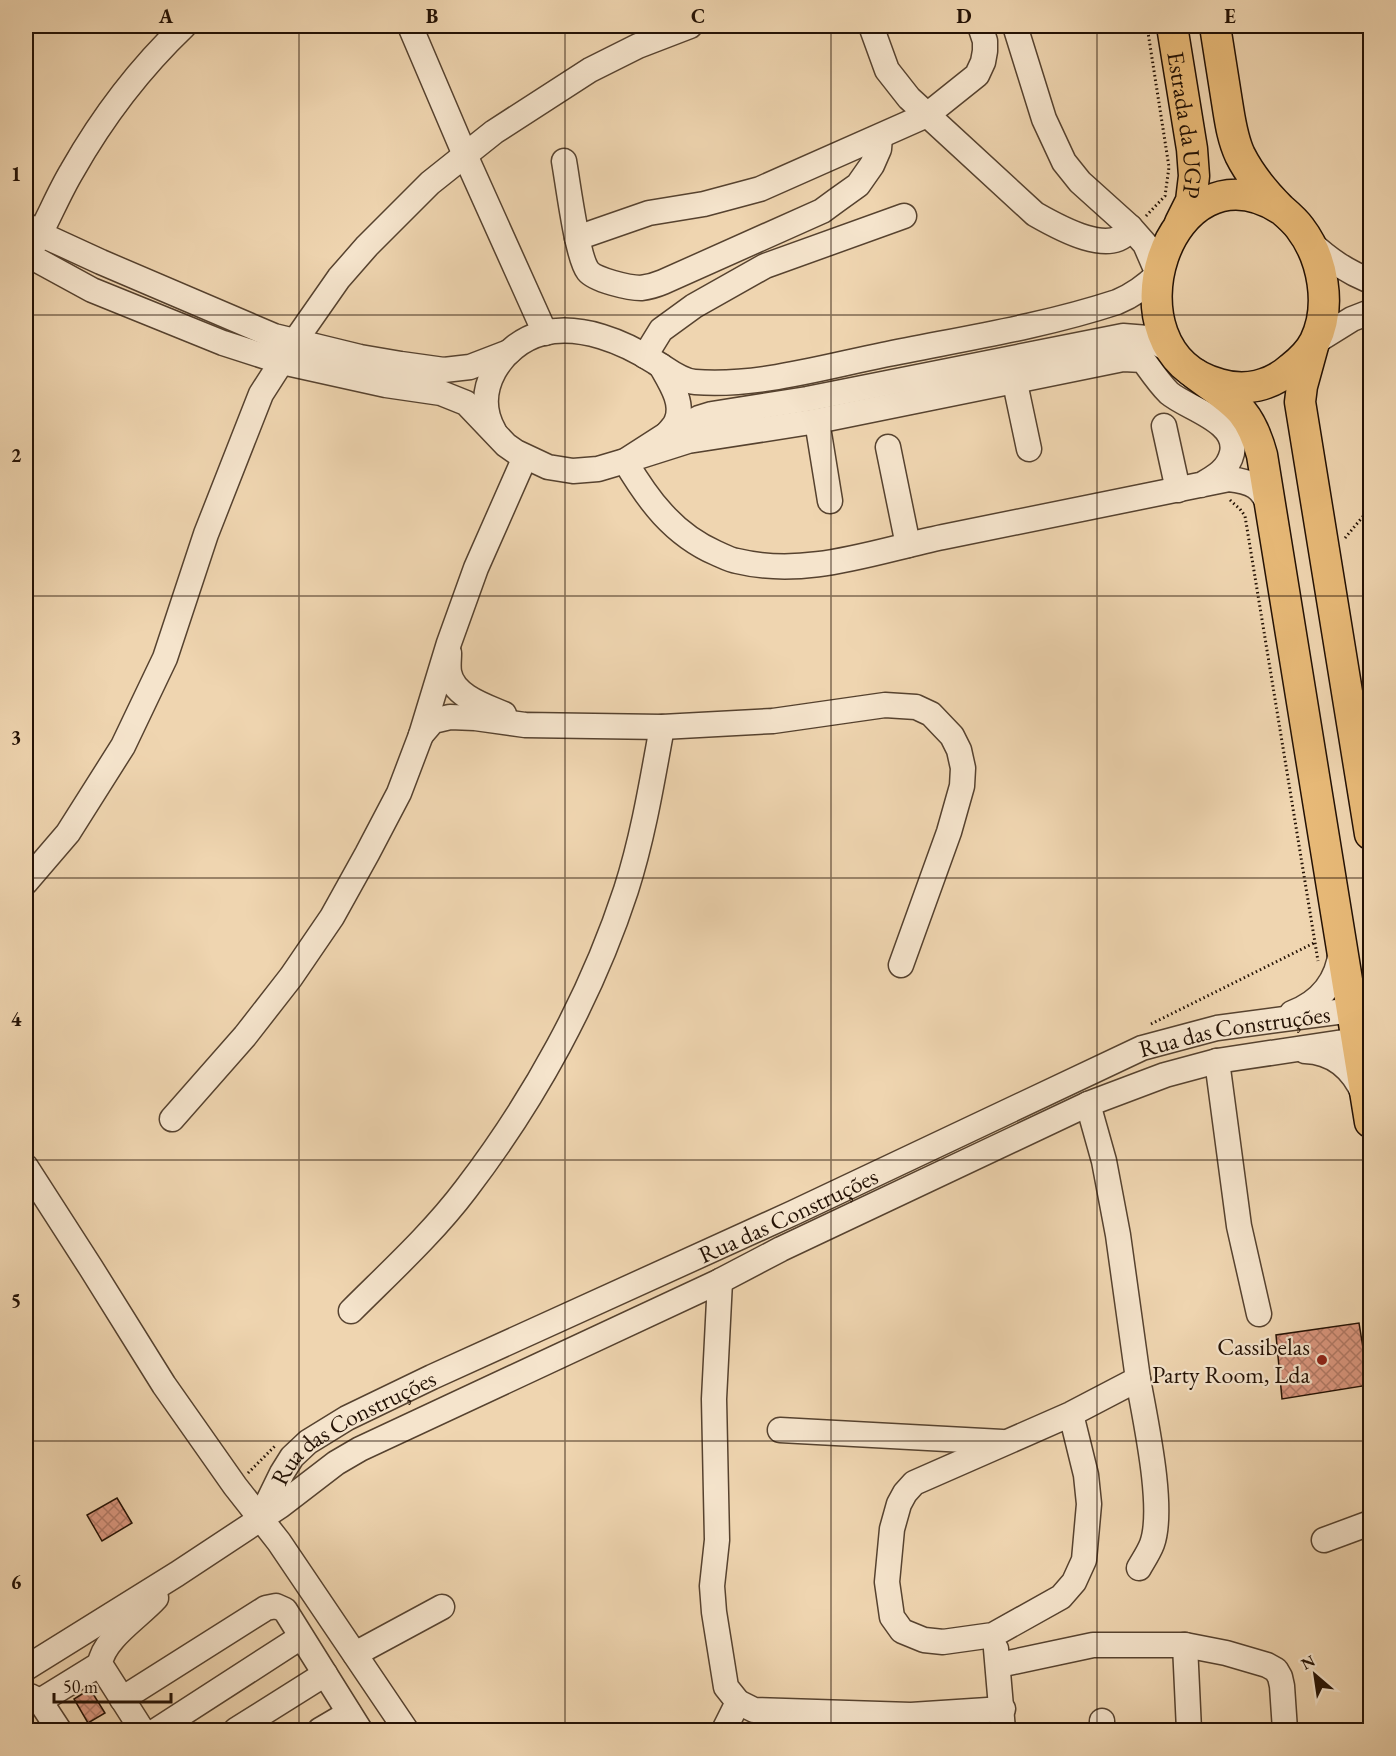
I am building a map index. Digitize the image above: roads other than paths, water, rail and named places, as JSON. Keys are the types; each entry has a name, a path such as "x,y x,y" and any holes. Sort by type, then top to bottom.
{"main road":[{"name":"Estrada da UGP","path":"1172,26 1191,141 1194,176 1191,201 1164,250 1158,274 1157,309 1163,331 1173,352 1183,365 1195,374 1215,383 1234,387 1274,381 1291,368 1315,342 1322,318 1323,291 1318,264 1307,239 1292,218 1282,210 1267,200 1251,195 1237,194 1211,200 1198,206 1180,224"},
{"name":"Estrada da UGP","path":"1215,26 1232,133 1239,153 1250,172 1282,210"},
{"path":"1315,342 1305,370 1300,402 1371,834"},
{"path":"1195,374 1239,408 1251,423 1257,438 1271,509 1329,941 1361,1009 1369,1114"}],"street":[{"path":"184,26 165,43 109,112 33,230 26,256 92,290 156,317 282,362 386,385 441,393 466,403 506,445 525,458 548,467 573,471 598,469 688,441 817,421 1123,360 1143,360 1170,393 1222,425 1229,434 1233,446 1230,458 1222,471 1189,487 908,544 821,565 795,568 735,561 700,546 668,522 644,492 625,461"},
{"path":"410,26 545,333"},
{"path":"26,882 68,833 123,746 165,658 206,534 261,394 339,278 367,246 430,183 494,132 590,70 638,46 690,26"},
{"path":"872,26 887,70 909,98 1035,214 1057,226 1097,240 1123,238 1130,227"},
{"path":"577,238 649,213 704,204 751,192 927,115 977,75 985,51 985,41 980,26"},
{"path":"33,230 274,336 380,361 444,370 470,368 508,352 524,340 545,333 573,331 625,345 692,382 752,380 1026,326 1094,310 1130,297 1158,274 1145,244 1130,227 1080,182 1064,162 1044,119 1015,26"},
{"path":"564,161 577,238 586,270 594,276 638,288 663,282 830,206 858,185 872,165 879,149 880,137"},
{"path":"653,361 661,330 694,306 765,266 904,216"},
{"path":"1130,227 1155,233 1180,224"},
{"path":"1307,239 1327,258 1349,272 1371,281"},
{"path":"1315,342 1352,319 1371,312"},
{"path":"625,461 667,434 712,414 807,399 1123,336 1148,338 1173,352"},
{"path":"498,437 487,414 487,390 491,376 508,352"},
{"path":"653,361 674,390 678,407 677,421 667,434"},
{"path":"1015,383 1029,449"},
{"path":"817,421 830,501"},
{"path":"1164,426 1189,487"},
{"path":"1227,489 1255,453 1257,438"},
{"path":"888,447 908,544"},
{"path":"172,1119 245,1036 291,977 332,917 399,793 421,735 449,643 476,568 525,458"},
{"path":"1189,487 1227,489 1253,484 1263,492 1271,509"},
{"path":"449,643 449,674 457,689 472,699 525,725"},
{"path":"421,735 433,721 450,717 525,725 662,726 773,721 885,705 916,707 931,714 952,736 959,750 963,768 962,786 949,831 901,965"},
{"path":"351,1311 409,1253 465,1190 514,1120 558,1048 595,970 626,890 648,808 662,726"},
{"path":"1270,1020 1312,1004 1331,984 1337,971 1329,941"},
{"name":"Rua das Construções","path":"260,1518 292,1457 308,1442 347,1418 793,1213 1142,1048 1217,1028 1361,1009"},
{"name":"Rua das Construções","path":"26,1668 177,1574 279,1506 336,1463 385,1436 720,1281 792,1244 1088,1104 1166,1075 1216,1061 1364,1039"},
{"path":"1269,1052 1314,1052 1334,1058 1355,1077 1369,1114"},
{"path":"1216,1061 1239,1226 1259,1314"},
{"path":"1088,1104 1104,1161 1118,1235 1138,1379 1149,1439 1157,1518 1152,1544 1139,1569"},
{"path":"26,1167 164,1385 235,1486 279,1542 406,1731"},
{"path":"720,1281 714,1399 717,1540 712,1586 726,1688 738,1702 754,1710 911,1723 1003,1720 999,1665 993,1635"},
{"path":"1071,1414 1086,1475 1089,1504 1084,1560 1074,1582 1061,1598 993,1635 943,1642 924,1640 902,1631 892,1617 887,1581 892,1528 899,1504 914,1483 1071,1414 1138,1379"},
{"path":"780,1430 1008,1442"},
{"path":"1324,1540 1371,1523"},
{"path":"142,1731 100,1664 101,1654 177,1574"},
{"path":"122,1699 266,1608 276,1606 285,1610 354,1722 320,1731"},
{"path":"355,1654 442,1607"},
{"path":"157,1731 301,1637"},
{"path":"999,1665 1093,1645 1185,1645 1226,1653 1267,1665 1276,1670 1282,1686 1285,1731"},
{"path":"1185,1645 1189,1731"},
{"path":"59,1731 33,1699 100,1664"},
{"path":"236,1731 325,1674"},
{"path":"724,1731 738,1702"}],"place":[{"name":"Cassibelas Party Room, Lda","path":"1322,1360"}]}
